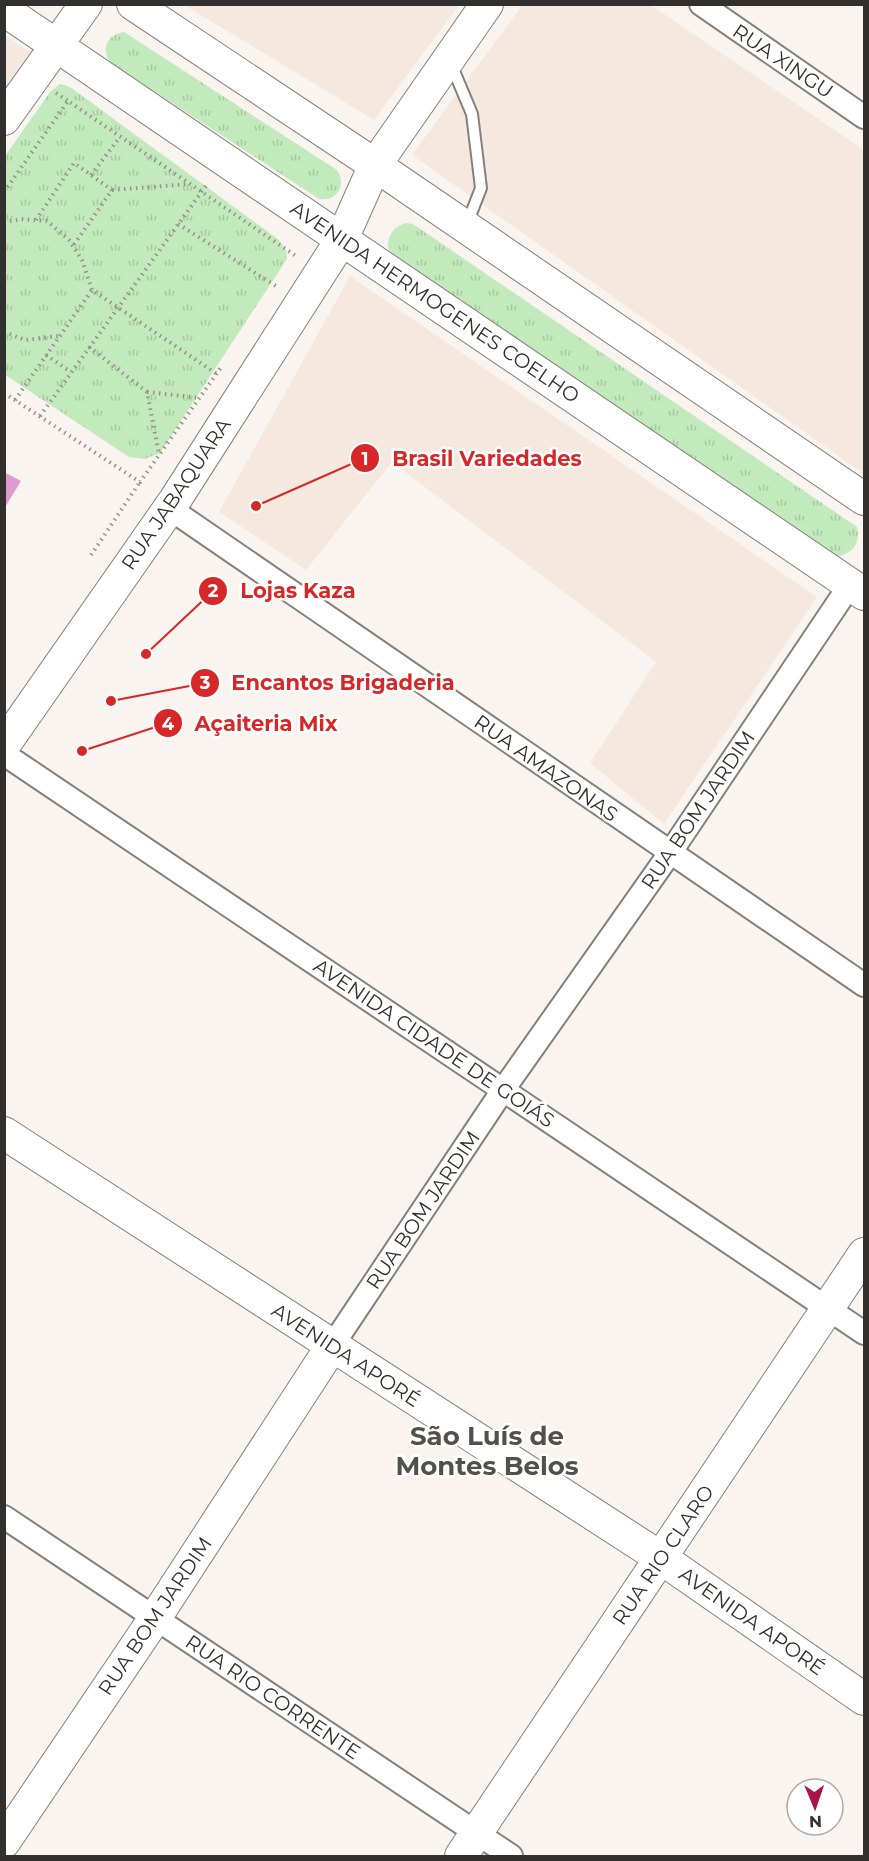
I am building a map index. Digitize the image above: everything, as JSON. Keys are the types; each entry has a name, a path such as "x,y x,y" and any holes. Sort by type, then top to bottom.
{"main road":[{"path":"4,118 86,4"},
{"path":"133,4 375,165 864,499"},
{"path":"375,165 488,4"},
{"name":"AVENIDA HERMOGENES COELHO","path":"4,10 342,239 860,583"},
{"name":"RUA JABAQUARA","path":"4,745 169,508 342,239 375,165"},
{"name":"AVENIDA APORÉ","path":"4,1133 661,1558 864,1699"},
{"name":"RUA RIO CLARO","path":"469,1844 864,1254"},
{"name":"RUA BOM JARDIM","path":"4,1842 155,1618 332,1346"}],"street":[{"name":"RUA XINGU","path":"700,4 864,117"},
{"name":"RUA AMAZONAS","path":"169,508 864,985"},
{"name":"RUA BOM JARDIM","path":"332,1346 503,1090 860,583"},
{"name":"AVENIDA CIDADE DE GOIÁS","path":"4,754 864,1333"},
{"name":"RUA RIO CORRENTE","path":"4,1517 155,1618 469,1844 511,1857"}],"lane":[{"path":"449,59 472,114 481,188 466,227"}],"path":[{"path":"4,192 68,102 299,258"},
{"path":"91,175 120,137"},
{"path":"36,220 74,163 112,190 189,184"},
{"path":"73,246 112,190"},
{"path":"40,416 201,192"},
{"path":"4,222 21,219 47,222 73,246 82,260 92,291 217,374"},
{"path":"177,224 279,287"},
{"path":"15,400 92,291"},
{"path":"4,333 25,340 60,336"},
{"path":"89,347 147,392 200,398"},
{"path":"46,355 71,372"},
{"path":"91,555 224,364"},
{"path":"147,392 160,453 158,456"},
{"path":"4,393 140,482"}],"shaded area":[{"path":"523,4 651,5 864,150 864,474 412,155"},
{"path":"184,5 459,5 374,120"},
{"path":"5,35 30,52 5,88"},
{"path":"350,276 817,597 664,824 590,763 656,662 392,462 306,570 219,512"}],"green space":[{"path":"124,32 337,170 341,181 335,195 331,198 319,199 111,63 106,53 107,43 113,36"},
{"path":"60,84 70,87 278,239 286,250 287,259 160,453 145,459 129,457 5,375 5,156 50,92"},
{"path":"406,223 413,224 857,527 858,538 855,546 847,553 837,556 390,255 388,244 390,235 396,228"}],"building":[{"path":"4,472 21,481 4,509"}],"place":[{"name":"Brasil Variedades","path":"256,506"},
{"name":"Lojas Kaza","path":"146,654"},
{"name":"Encantos Brigaderia","path":"111,701"},
{"name":"Açaiteria Mix","path":"82,751"}],"district":[{"name":"São Luís de Montes Belos","path":"487,1451"}]}
